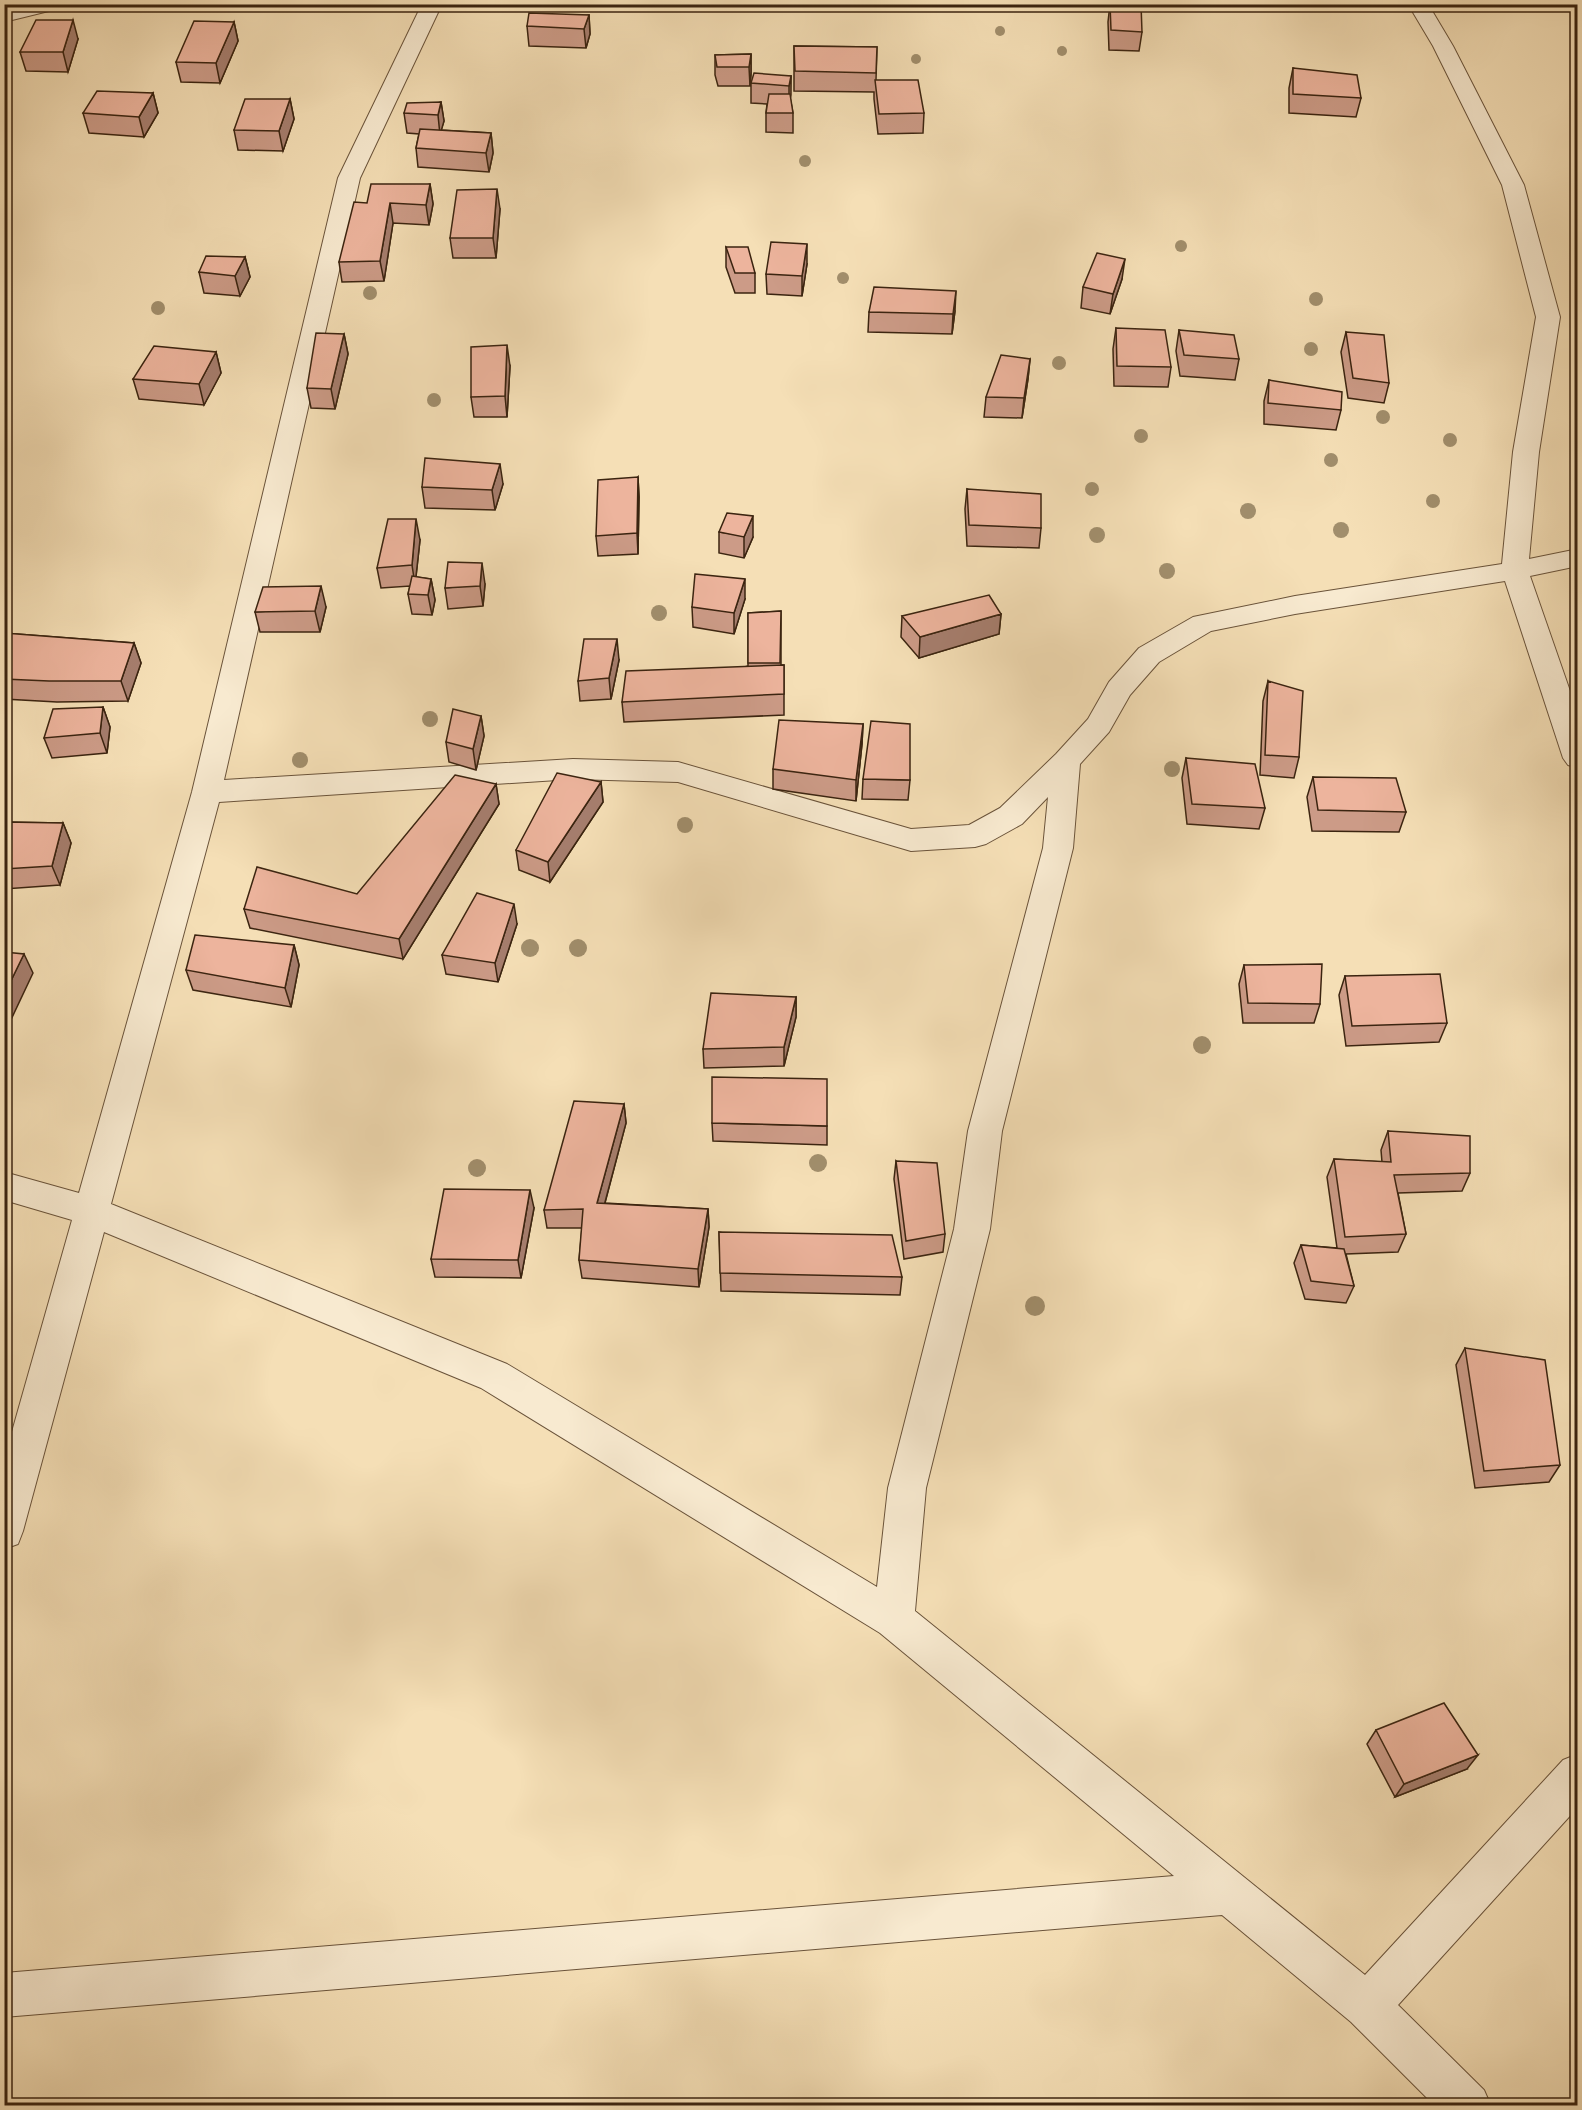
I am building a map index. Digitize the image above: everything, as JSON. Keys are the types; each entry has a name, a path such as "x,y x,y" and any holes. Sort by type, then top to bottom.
{"street":[{"path":"4,16 54,4"},
{"path":"4,1531 207,792 349,178 432,4"},
{"path":"1418,4 1443,45 1513,185 1548,317 1526,452 1515,571 1578,758"},
{"path":"207,792 573,769 678,772 911,840 975,836 1011,816 1066,760 1099,725 1119,689 1149,655 1203,623 1295,605 1515,571 1578,557"},
{"path":"894,1618 907,1488 972,1230 985,1131 1058,848 1066,760"},
{"path":"4,1186 93,1212 494,1376 894,1618 1366,2006 1468,2106"},
{"path":"1366,2006 1578,1775"},
{"path":"4,1995 1227,1893"}],"building":[{"path":"1110,4 1141,4 1142,32 1111,30"},
{"path":"529,13 589,15 584,29 527,26"},
{"path":"36,20 73,20 63,52 20,52"},
{"path":"194,21 234,22 216,63 176,62"},
{"path":"794,46 877,47 876,73 795,71"},
{"path":"751,54 749,67 717,67 715,55"},
{"path":"1293,68 1357,75 1361,98 1293,94"},
{"path":"754,73 791,76 789,86 751,83"},
{"path":"875,80 918,80 924,113 879,114"},
{"path":"97,91 153,93 139,117 83,113"},
{"path":"769,94 790,94 793,113 766,113"},
{"path":"245,99 290,99 279,131 234,130"},
{"path":"441,102 438,115 404,113 407,103"},
{"path":"420,129 491,133 486,153 416,148"},
{"path":"371,184 430,184 426,205 390,203 380,261 339,262 354,202 367,203"},
{"path":"497,189 493,238 450,238 457,190"},
{"path":"771,242 807,244 802,276 766,274"},
{"path":"726,247 748,247 755,273 735,273"},
{"path":"1097,253 1125,259 1113,294 1083,287"},
{"path":"206,256 245,257 235,276 199,272"},
{"path":"874,287 956,291 953,314 869,312"},
{"path":"1116,328 1165,330 1171,367 1117,366"},
{"path":"1179,330 1234,335 1239,359 1184,355"},
{"path":"1346,332 1384,335 1389,383 1353,378"},
{"path":"316,333 344,334 331,389 307,388"},
{"path":"507,345 505,396 471,397 471,347"},
{"path":"154,346 216,352 199,384 133,379"},
{"path":"1001,355 1030,359 1024,398 986,397"},
{"path":"1269,380 1342,392 1341,410 1268,403"},
{"path":"425,458 500,464 492,490 422,487"},
{"path":"638,477 637,533 596,536 598,480"},
{"path":"967,489 1041,494 1041,528 969,525"},
{"path":"727,513 753,516 744,537 719,532"},
{"path":"388,519 416,519 412,565 377,568"},
{"path":"448,562 482,563 480,586 445,588"},
{"path":"695,574 745,579 734,613 692,607"},
{"path":"412,576 431,579 428,595 408,594"},
{"path":"321,586 315,611 255,612 263,587"},
{"path":"989,595 1001,614 920,637 902,616"},
{"path":"781,611 780,663 748,663 748,613"},
{"path":"4,633 134,643 121,681 4,679"},
{"path":"584,639 617,639 609,678 578,681"},
{"path":"784,665 784,694 622,702 626,671"},
{"path":"1268,681 1303,691 1299,757 1265,755"},
{"path":"103,707 100,733 44,738 53,709"},
{"path":"453,709 481,716 473,749 446,742"},
{"path":"779,720 863,724 856,780 773,769"},
{"path":"871,721 910,724 910,780 863,779"},
{"path":"1186,758 1255,764 1265,808 1192,804"},
{"path":"557,773 601,782 548,862 516,850"},
{"path":"455,775 496,784 399,939 244,909 257,867 357,894"},
{"path":"1313,777 1396,778 1406,812 1318,810"},
{"path":"4,822 63,823 52,866 4,869"},
{"path":"477,893 514,904 495,963 442,955"},
{"path":"195,935 294,945 285,988 186,970"},
{"path":"4,952 24,954 4,995"},
{"path":"1322,964 1320,1004 1248,1003 1244,965"},
{"path":"1440,974 1447,1023 1352,1026 1345,976"},
{"path":"711,993 796,997 784,1047 703,1049"},
{"path":"712,1077 827,1079 827,1126 712,1123"},
{"path":"574,1101 624,1104 597,1203 708,1209 698,1269 579,1260 583,1209 544,1210"},
{"path":"1388,1131 1470,1136 1470,1173 1394,1175 1406,1234 1345,1237 1334,1159 1391,1162"},
{"path":"896,1161 937,1163 945,1234 906,1241"},
{"path":"444,1189 530,1190 518,1260 431,1259"},
{"path":"719,1232 892,1235 902,1277 720,1273"},
{"path":"1301,1245 1344,1249 1354,1286 1311,1281"},
{"path":"1465,1348 1545,1360 1560,1465 1484,1471"},
{"path":"1444,1703 1478,1755 1404,1784 1376,1730"}]}
